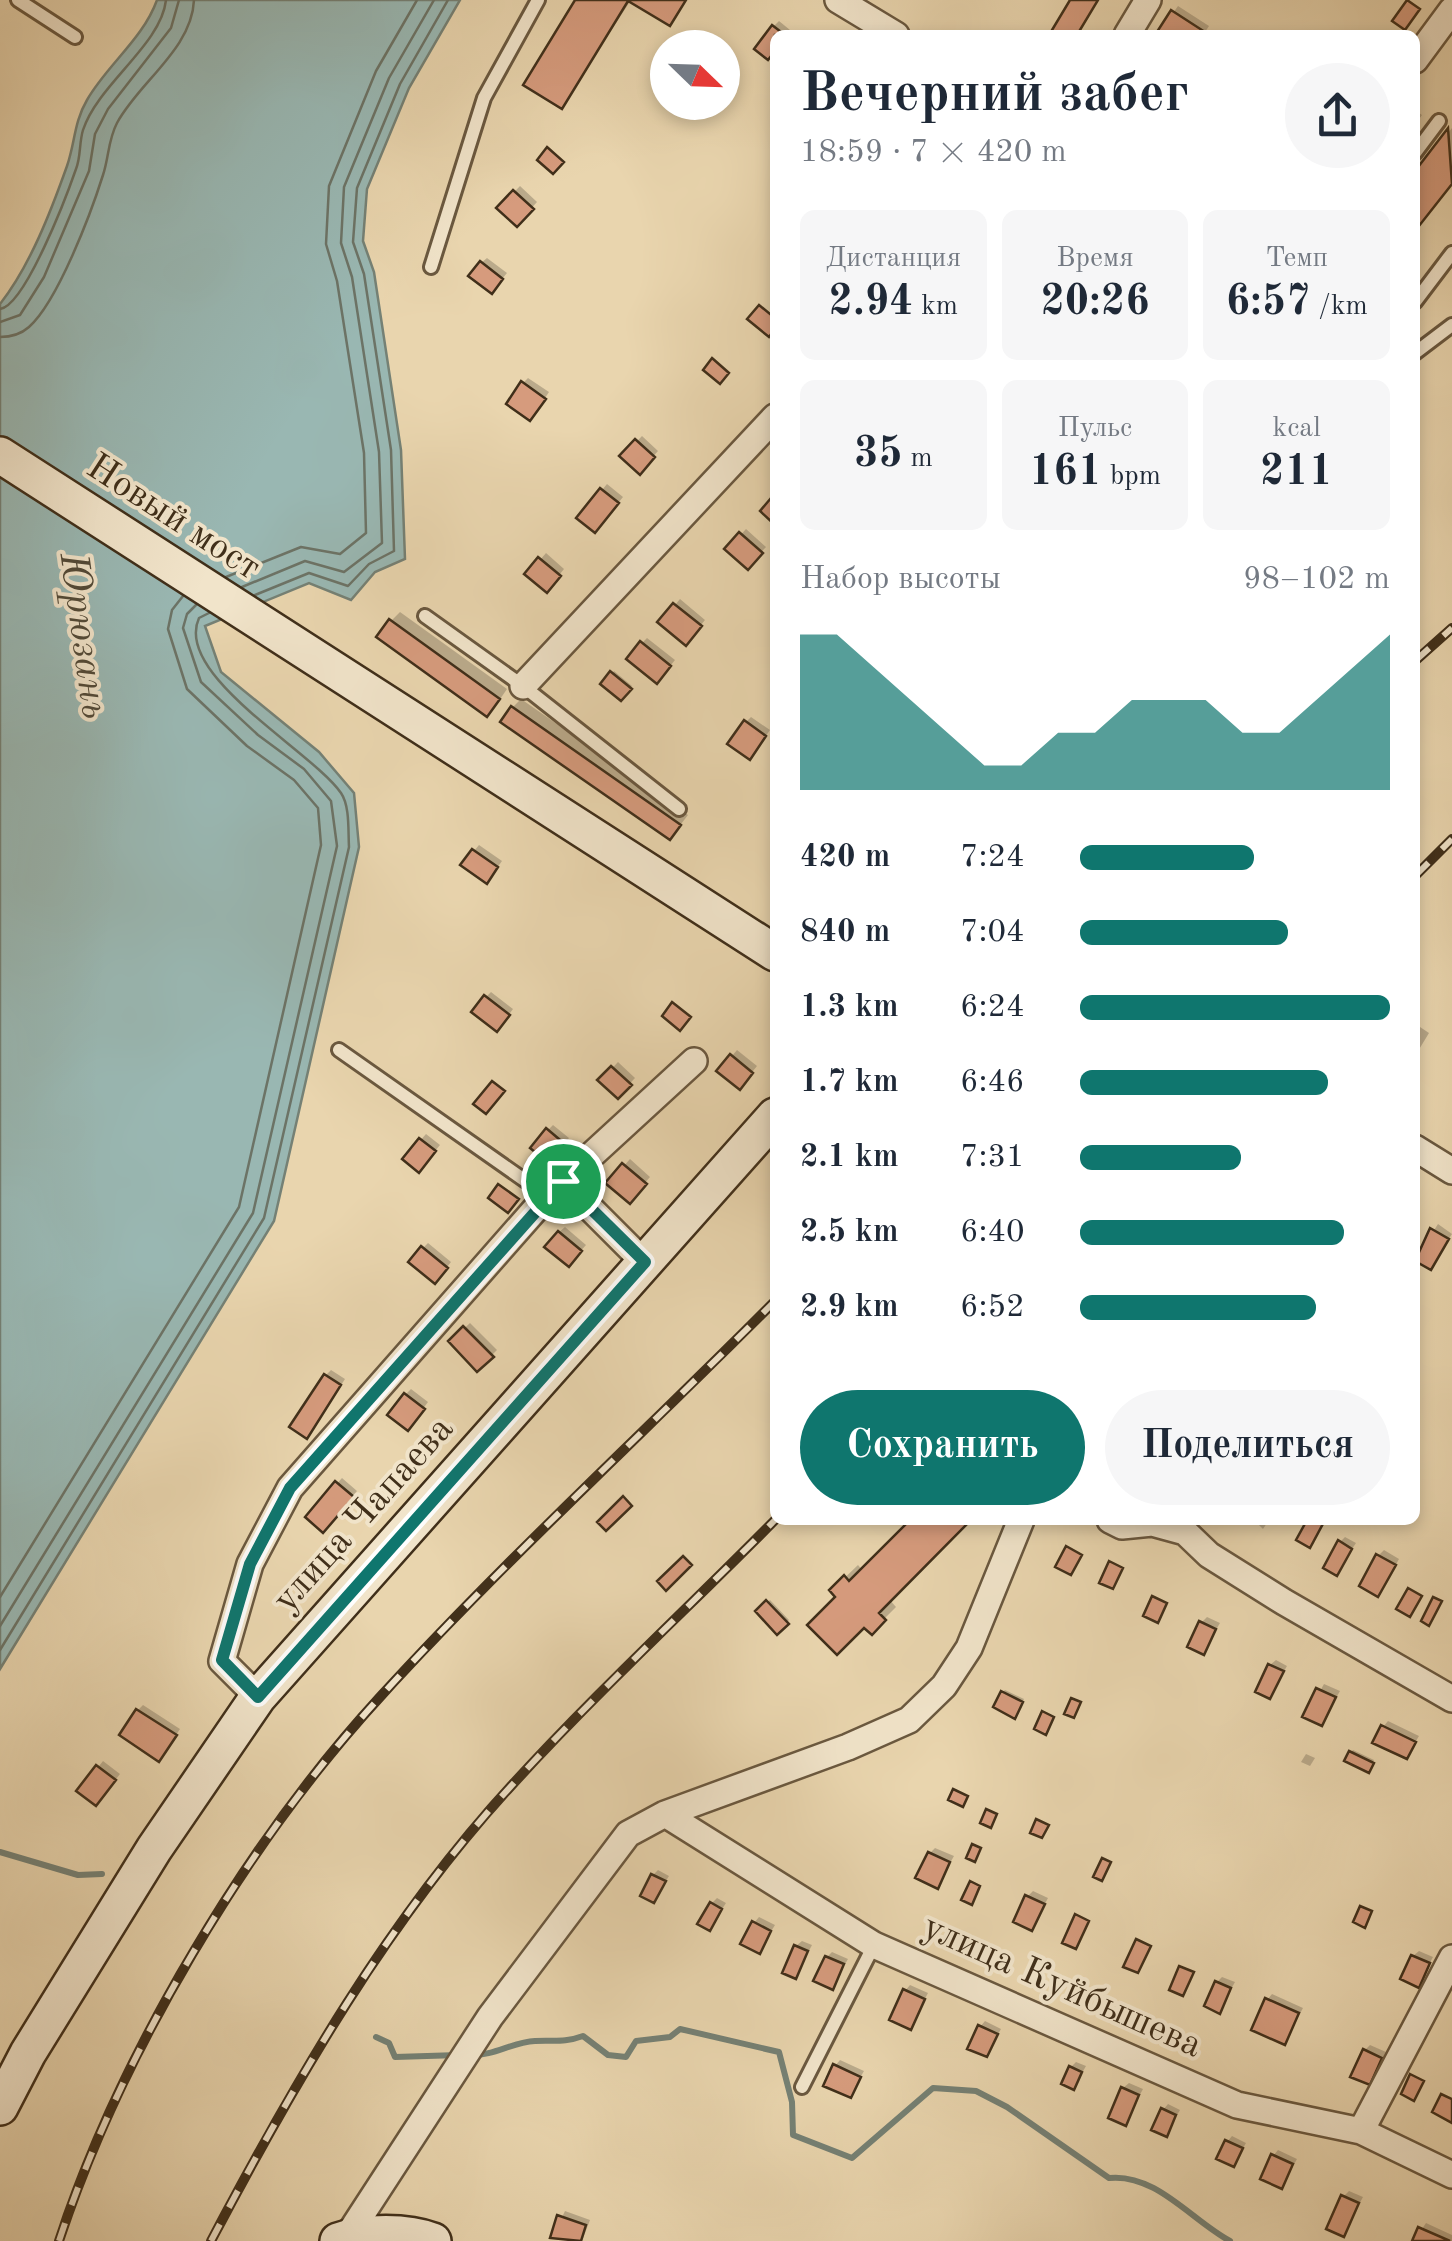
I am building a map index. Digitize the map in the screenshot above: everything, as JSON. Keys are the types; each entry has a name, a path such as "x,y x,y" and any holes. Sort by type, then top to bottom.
{"main road":[{"name":"Новый мост","path":"0,455 300,652 770,950"},
{"name":"улица Чапаева","path":"0,2107 28,2053 163,1834 258,1697 770,1122"},
{"path":"343,2239 420,2236 434,2241"}],"street":[{"path":"1130,30 1148,0"},
{"path":"842,1 888,30"},
{"path":"1420,53 1452,10"},
{"path":"523,686 770,422"},
{"path":"258,1697 222,1660 250,1564 290,1488 555,1189 694,1062"},
{"path":"1420,1151 1452,1172"},
{"path":"555,1189 645,1262"},
{"path":"343,2239 490,2016 628,1834 666,1814 848,1748 909,1720 944,1686 969,1648 1018,1525"},
{"path":"1159,1525 1185,1532 1210,1555 1284,1602 1452,1699"},
{"name":"улица Куйбышева","path":"666,1814 874,1945 1237,2105 1361,2132 1452,2175"},
{"path":"1361,2132 1452,1958"}],"lane":[{"path":"18,0 75,37"},
{"path":"431,268 484,98 538,0"},
{"path":"1420,146 1439,121"},
{"path":"1420,295 1452,253"},
{"path":"1420,349 1452,325"},
{"path":"424,616 523,686 679,809"},
{"path":"339,1050 555,1189"},
{"path":"802,2087 874,1945"}],"water":[{"name":"Юрюзань","path":"157,0 460,0 409,88 367,189 363,241 374,272 401,450 405,559 375,572 351,600 309,583 205,626 221,672 319,752 354,793 359,847 274,1221 0,1669 0,304 21,273 47,219 83,108 143,27"}],"building":[{"path":"575,0 686,0 670,26 628,1 562,109 523,85"},
{"path":"1070,0 1098,0 1080,30 1052,30"},
{"path":"1407,0 1420,9 1405,30 1392,21"},
{"path":"1171,10 1202,30 1158,30"},
{"path":"772,25 778,30 770,30 768,60 754,49"},
{"path":"1448,128 1452,184 1420,225 1420,164"},
{"path":"547,147 564,162 553,174 537,160"},
{"path":"513,190 534,209 517,227 496,208"},
{"path":"480,261 503,279 492,294 468,276"},
{"path":"759,305 770,314 769,337 747,319"},
{"path":"712,358 729,373 720,384 703,370"},
{"path":"521,381 546,399 530,421 506,404"},
{"path":"635,439 655,457 640,475 619,456"},
{"path":"600,488 619,503 595,533 576,518"},
{"path":"770,499 770,520 760,511"},
{"path":"739,532 763,553 748,570 724,549"},
{"path":"538,557 561,576 547,593 524,574"},
{"path":"673,603 702,626 686,646 657,622"},
{"path":"389,619 500,699 487,717 376,637"},
{"path":"640,641 671,666 657,684 626,659"},
{"path":"610,671 632,689 621,701 600,684"},
{"path":"511,706 681,825 670,840 500,722"},
{"path":"744,720 766,736 750,760 727,744"},
{"path":"472,849 498,867 487,884 460,865"},
{"path":"484,995 510,1015 497,1032 471,1012"},
{"path":"672,1002 691,1017 680,1031 662,1016"},
{"path":"730,1054 753,1073 740,1090 716,1071"},
{"path":"611,1066 632,1085 618,1099 597,1080"},
{"path":"492,1081 505,1091 486,1114 473,1104"},
{"path":"546,1128 566,1145 550,1164 530,1148"},
{"path":"419,1138 436,1151 419,1173 402,1159"},
{"path":"622,1163 647,1184 630,1204 605,1183"},
{"path":"498,1184 519,1199 508,1213 488,1198"},
{"path":"1430,1228 1449,1239 1431,1270 1420,1264 1420,1250"},
{"path":"558,1231 582,1251 569,1267 544,1247"},
{"path":"421,1246 448,1268 435,1284 408,1262"},
{"path":"463,1326 494,1357 477,1372 448,1341"},
{"path":"324,1374 341,1385 307,1439 289,1427"},
{"path":"404,1393 425,1409 408,1431 387,1415"},
{"path":"335,1481 354,1497 323,1533 305,1517"},
{"path":"623,1496 632,1506 606,1531 597,1522"},
{"path":"905,1525 966,1525 879,1613 886,1620 872,1635 864,1628 837,1655 807,1625 835,1597 829,1590 844,1575 849,1581"},
{"path":"1304,1525 1322,1525 1310,1548 1296,1540"},
{"path":"1338,1540 1352,1549 1337,1576 1323,1568"},
{"path":"1066,1546 1082,1555 1071,1575 1055,1567"},
{"path":"1376,1554 1396,1565 1378,1597 1359,1586"},
{"path":"683,1556 692,1565 666,1591 657,1581"},
{"path":"1109,1561 1123,1568 1113,1589 1099,1583"},
{"path":"1408,1588 1422,1596 1410,1617 1396,1609"},
{"path":"1152,1596 1167,1603 1158,1623 1143,1616"},
{"path":"1433,1597 1442,1601 1429,1626 1421,1621"},
{"path":"766,1600 789,1624 777,1635 755,1611"},
{"path":"1199,1621 1216,1629 1204,1655 1187,1647"},
{"path":"1268,1664 1284,1671 1270,1699 1255,1692"},
{"path":"1316,1688 1336,1697 1322,1726 1302,1717"},
{"path":"1001,1691 1023,1702 1015,1719 993,1707"},
{"path":"1071,1698 1081,1702 1074,1718 1064,1714"},
{"path":"136,1709 177,1735 159,1762 119,1735"},
{"path":"1042,1711 1054,1717 1046,1735 1034,1729"},
{"path":"1381,1725 1416,1742 1407,1759 1372,1743"},
{"path":"1349,1751 1374,1763 1369,1773 1344,1761"},
{"path":"96,1765 116,1780 96,1806 76,1791"},
{"path":"953,1789 968,1796 963,1807 948,1800"},
{"path":"986,1809 997,1814 991,1828 980,1823"},
{"path":"1036,1819 1049,1825 1042,1838 1030,1833"},
{"path":"972,1844 981,1848 975,1862 966,1858"},
{"path":"928,1852 950,1862 938,1889 915,1878"},
{"path":"1102,1858 1111,1862 1102,1881 1093,1877"},
{"path":"651,1874 666,1881 654,1903 640,1896"},
{"path":"970,1881 980,1886 972,1905 961,1900"},
{"path":"1025,1895 1045,1904 1032,1931 1013,1922"},
{"path":"710,1902 722,1909 710,1931 697,1924"},
{"path":"1360,1906 1372,1911 1365,1928 1353,1922"},
{"path":"1075,1914 1089,1921 1076,1949 1062,1943"},
{"path":"752,1921 771,1931 760,1954 740,1944"},
{"path":"1136,1939 1151,1946 1138,1973 1123,1967"},
{"path":"794,1945 808,1951 796,1979 782,1973"},
{"path":"1411,1955 1430,1963 1419,1988 1400,1979"},
{"path":"825,1956 844,1964 833,1990 813,1981"},
{"path":"1179,1966 1194,1972 1183,1996 1169,1990"},
{"path":"1215,1981 1231,1988 1220,2014 1204,2006"},
{"path":"903,1989 925,1999 911,2030 889,2020"},
{"path":"1265,1998 1299,2013 1285,2045 1251,2030"},
{"path":"978,2025 998,2034 987,2057 967,2049"},
{"path":"1363,2049 1382,2058 1370,2085 1350,2077"},
{"path":"833,2064 861,2077 851,2098 823,2086"},
{"path":"1069,2066 1082,2072 1074,2090 1061,2084"},
{"path":"1410,2074 1424,2081 1414,2101 1401,2094"},
{"path":"1121,2087 1139,2095 1126,2126 1108,2118"},
{"path":"1441,2094 1452,2099 1452,2123 1432,2112"},
{"path":"1161,2108 1176,2115 1167,2137 1151,2130"},
{"path":"1225,2140 1243,2148 1234,2167 1216,2159"},
{"path":"1271,2154 1293,2164 1282,2189 1260,2179"},
{"path":"1341,2195 1359,2203 1344,2237 1326,2229"},
{"path":"557,2215 586,2225 581,2241 550,2238"},
{"path":"1418,2227 1450,2241 1412,2241"}],"waterway":[{"path":"0,1852 78,1875 102,1874"},
{"path":"471,2055 527,2042 583,2036 608,2055 626,2057 636,2041 670,2037 680,2029 779,2052 792,2102 793,2135 852,2158 933,2088 976,2091 1007,2107 1109,2178 1126,2178 1158,2190 1230,2241"},
{"path":"376,2037 389,2043 395,2057 459,2055"}],"railway":[{"path":"1420,657 1452,628"},
{"path":"1420,871 1452,839"},
{"path":"59,2241 85,2170 152,2025 192,1954 282,1817 331,1754 427,1646 770,1306"},
{"path":"211,2241 276,2121 347,2003 467,1837 609,1684 770,1525"}],"route":[{"path":"563,1181 645,1262 258,1697 222,1660 250,1564 290,1488 345,1421 563,1181"}]}
